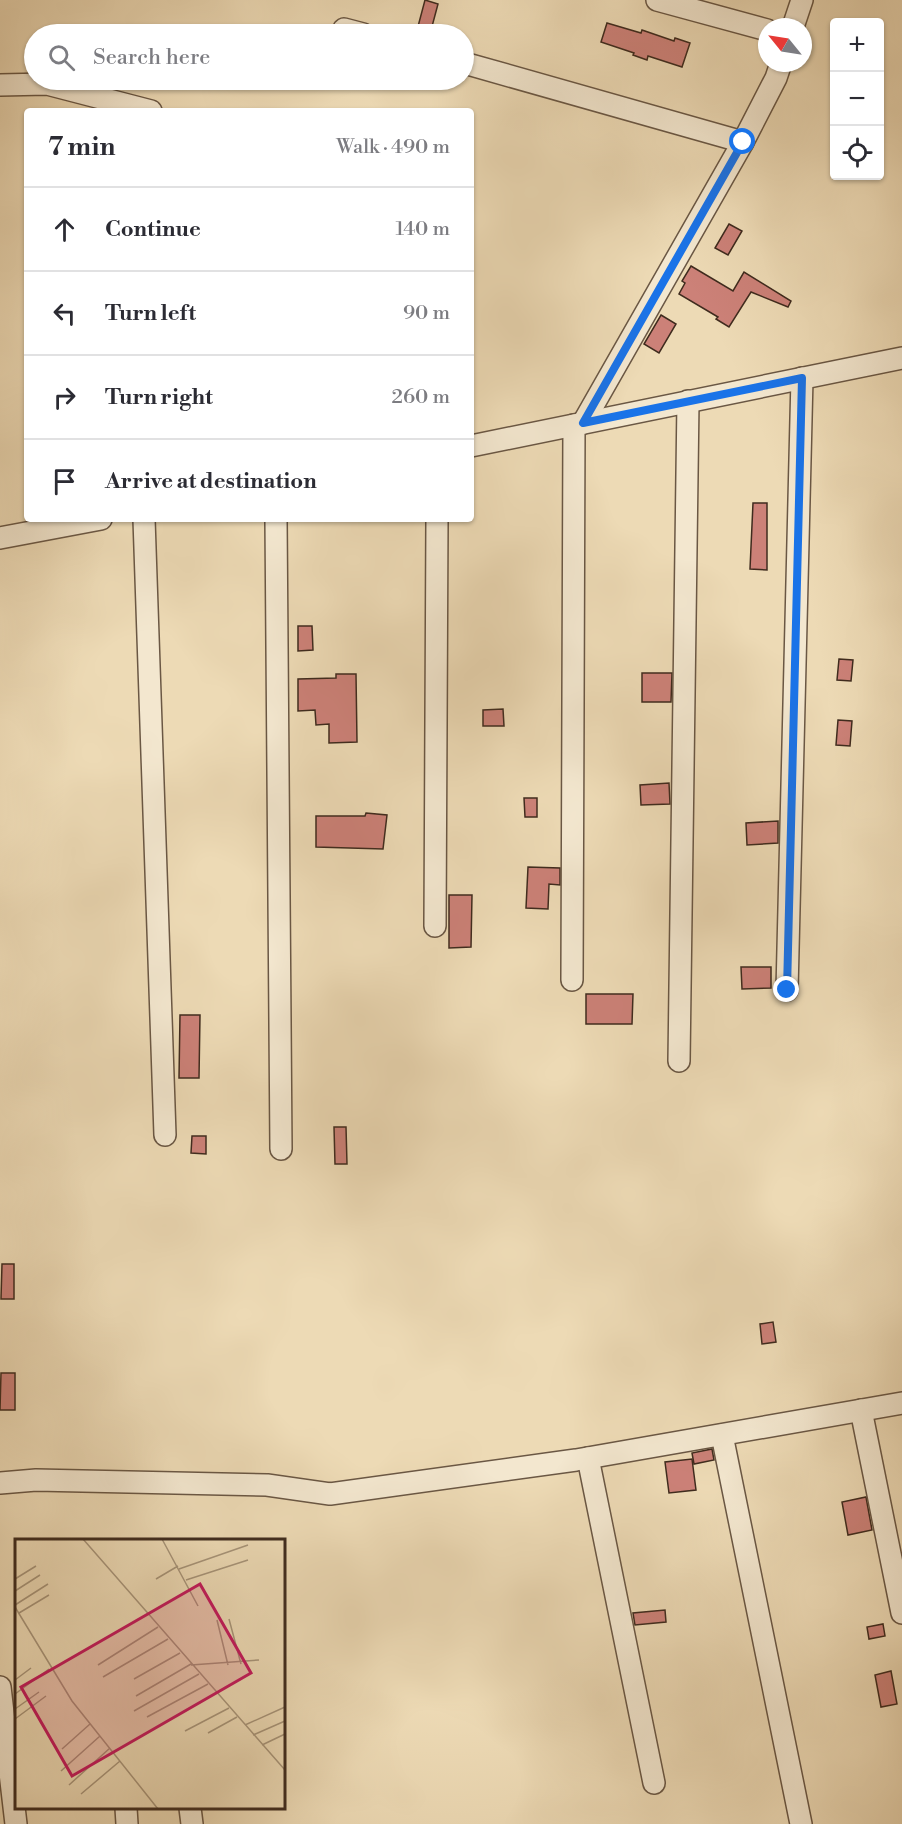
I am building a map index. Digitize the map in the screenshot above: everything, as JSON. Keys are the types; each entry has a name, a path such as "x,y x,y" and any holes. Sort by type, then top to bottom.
{"street":[{"path":"657,0 758,28"},
{"path":"796,18 802,0"},
{"path":"474,66 743,142"},
{"path":"572,980 579,424 743,142 778,72"},
{"path":"0,85 24,84"},
{"path":"70,90 139,108"},
{"path":"474,445 902,358"},
{"path":"787,990 802,378"},
{"path":"680,1061 688,401"},
{"path":"0,538 85,522"},
{"path":"144,522 165,1135"},
{"path":"276,522 281,1149"},
{"path":"435,926 437,522"},
{"path":"0,1483 36,1480 267,1485 330,1494 588,1458 902,1403"},
{"path":"861,1410 902,1613"},
{"path":"722,1435 801,1824"},
{"path":"588,1458 654,1784"},
{"path":"0,1687 16,1824"},
{"path":"126,1809 127,1824"},
{"path":"190,1809 192,1824"}],"building":[{"path":"425,0 438,4 433,24 419,24"},
{"path":"607,23 641,33 642,30 674,41 675,38 690,43 682,67 648,56 647,60 601,42"},
{"path":"729,224 742,231 728,255 715,248"},
{"path":"691,266 733,291 744,272 791,301 788,307 751,292 729,327 716,319 718,317 679,294 685,283 682,281"},
{"path":"661,315 676,324 659,353 644,344"},
{"path":"753,503 767,503 767,570 750,569"},
{"path":"298,626 312,626 313,650 298,651"},
{"path":"839,659 853,660 851,681 837,680"},
{"path":"642,673 672,673 671,702 642,702"},
{"path":"336,674 356,674 357,742 329,743 329,724 316,725 315,710 298,711 298,679 336,678"},
{"path":"503,709 504,726 483,726 483,710"},
{"path":"838,720 852,721 850,746 836,745"},
{"path":"669,783 670,804 641,805 640,785"},
{"path":"524,798 537,798 537,817 525,817"},
{"path":"366,813 387,815 383,849 316,847 316,816 365,816"},
{"path":"778,821 778,843 747,845 746,823"},
{"path":"528,867 560,868 560,885 549,884 548,909 526,908"},
{"path":"449,895 472,895 471,947 449,948"},
{"path":"741,967 771,967 771,988 742,989"},
{"path":"586,994 633,994 632,1024 586,1024"},
{"path":"180,1015 200,1015 199,1078 179,1078"},
{"path":"334,1127 346,1127 347,1164 335,1164"},
{"path":"192,1136 206,1136 206,1154 191,1153"},
{"path":"2,1264 14,1264 14,1299 1,1299"},
{"path":"773,1322 776,1342 762,1344 760,1324"},
{"path":"1,1373 15,1373 15,1410 0,1410"},
{"path":"712,1449 714,1460 694,1464 692,1453"},
{"path":"692,1459 696,1490 669,1493 665,1462"},
{"path":"866,1497 872,1530 848,1535 842,1502"},
{"path":"665,1610 666,1622 635,1625 633,1613"},
{"path":"883,1624 885,1636 869,1639 867,1627"},
{"path":"891,1671 897,1704 881,1707 875,1675"}],"route":[{"path":"743,142 583,423 802,378 787,990"}]}
